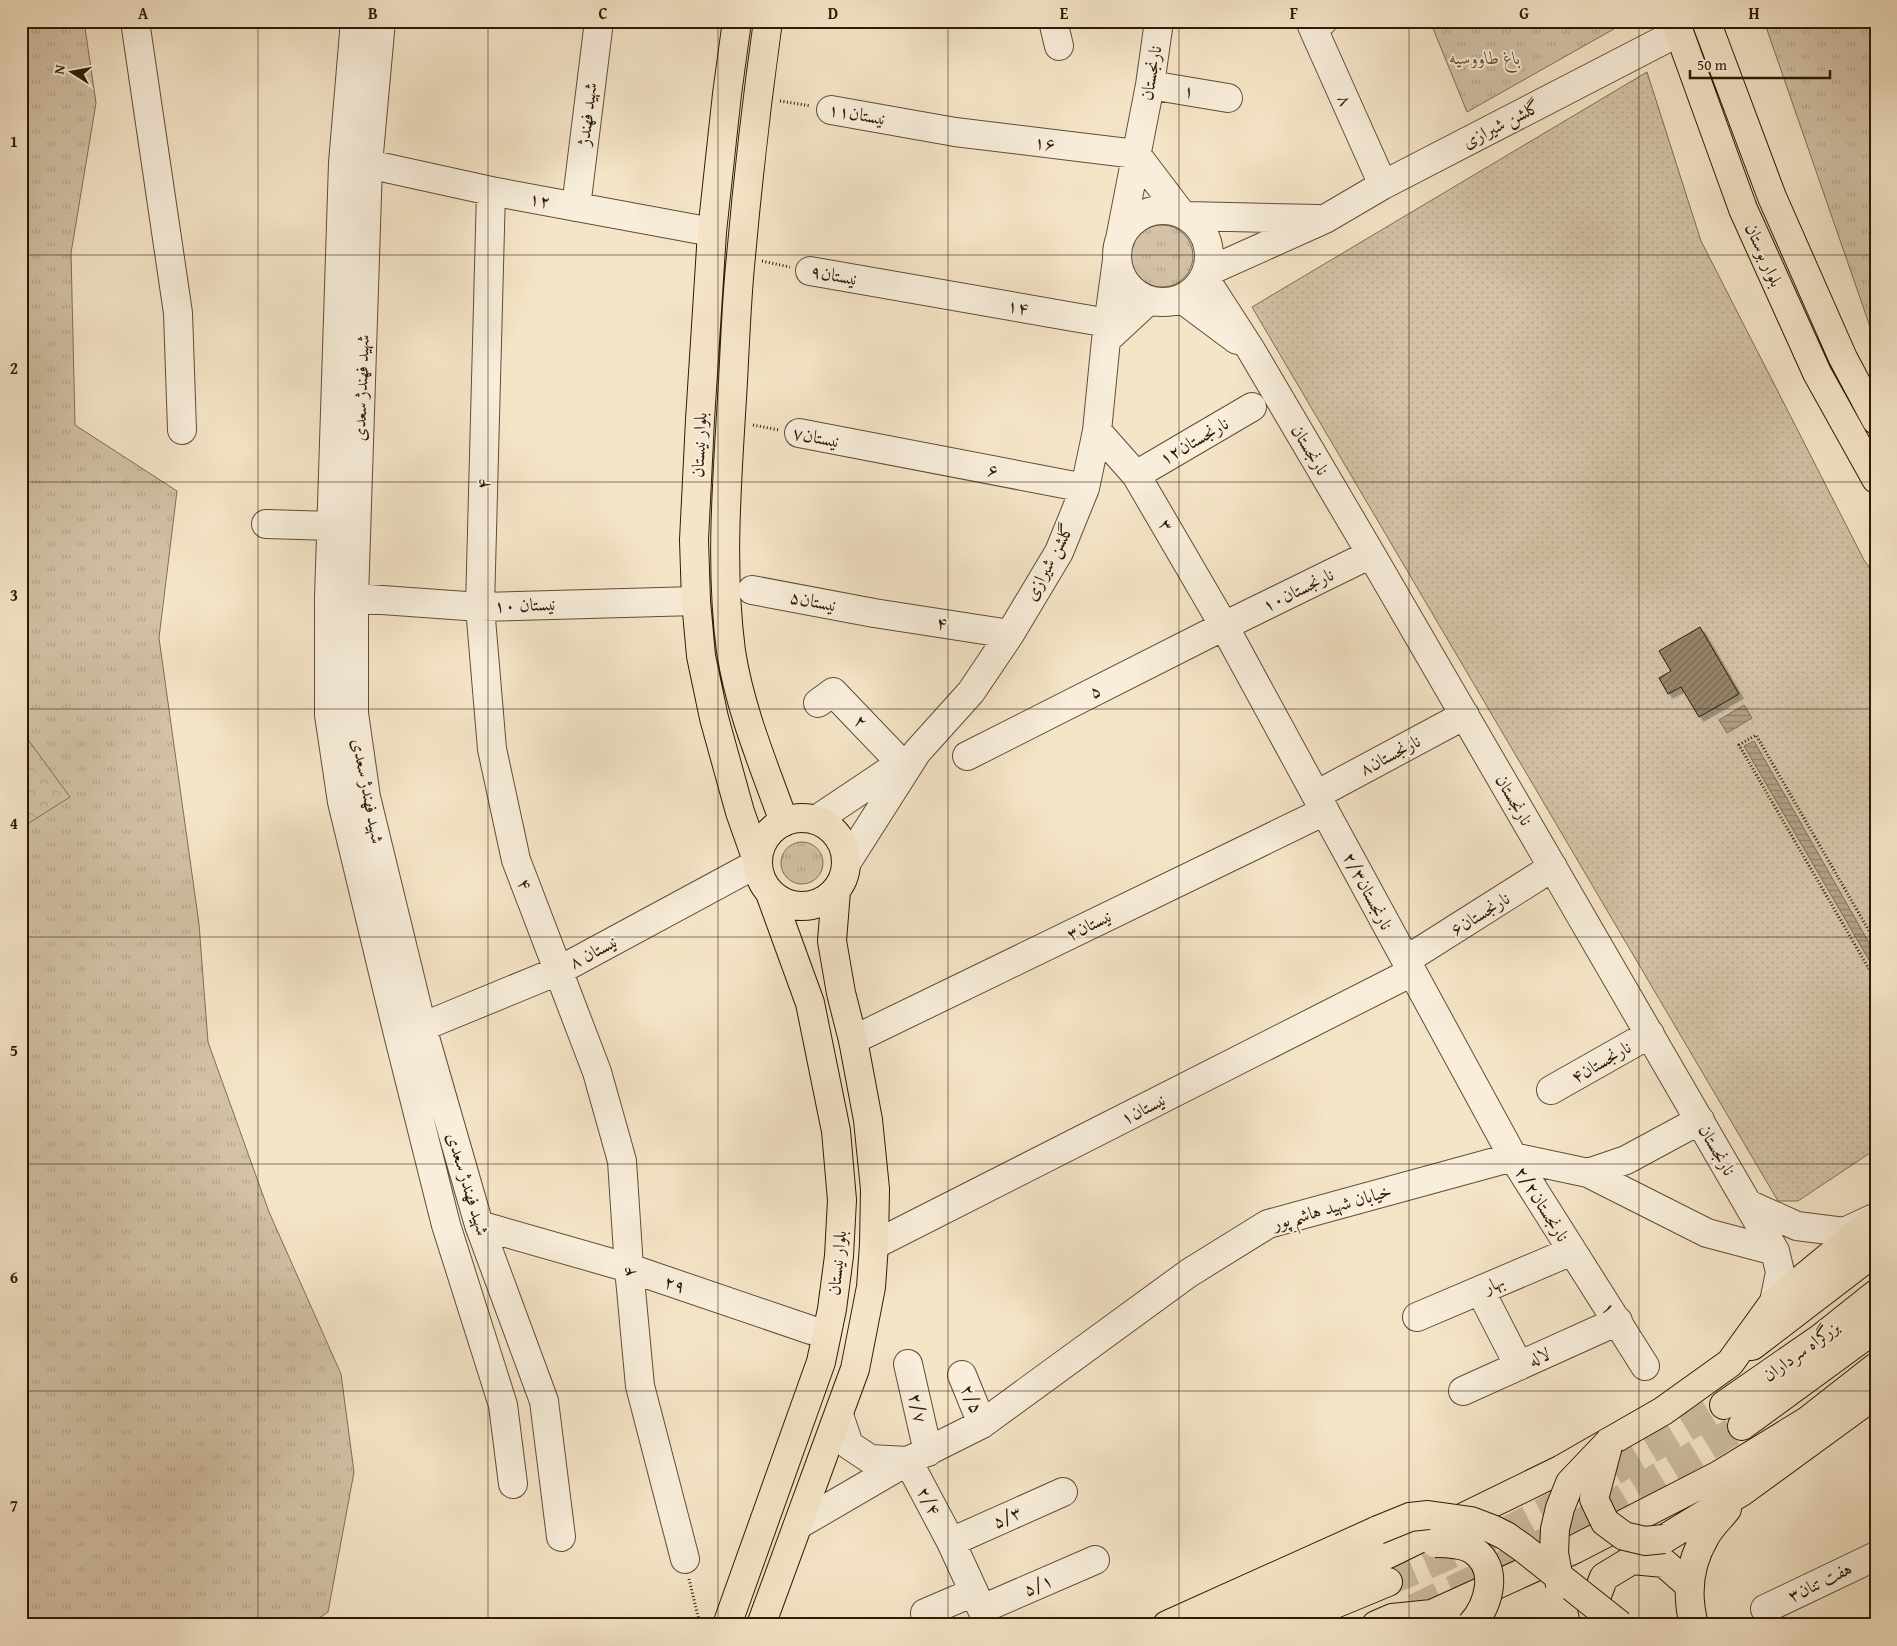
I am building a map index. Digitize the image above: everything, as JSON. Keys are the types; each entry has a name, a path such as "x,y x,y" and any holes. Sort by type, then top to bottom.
{"main road":[{"name":"بلوار نیستان","path":"737,21 712,232 694,540 696,601 701,656 714,718 740,812 758,863"},
{"name":"بلوار نیستان","path":"768,21 741,257 730,421 725,540 731,651 744,711 784,822"},
{"name":"بلوار بوستان","path":"1706,21 1772,198 1843,358 1876,420"},
{"name":"بلوار بوستان","path":"1685,25 1743,209 1817,373 1876,479"},
{"path":"1817,373 1843,358"},
{"path":"794,818 816,820 828,826 838,836 844,848 847,862 846,872 836,891 825,901 811,906 796,907 782,902 770,894 759,874 759,850 765,838 773,829 784,822 794,818"},
{"name":"بلوار نیستان","path":"761,1625 855,1369 871,1287 875,1189 869,1130 854,1040 841,993 832,941 836,891"},
{"name":"بلوار نیستان","path":"726,1625 821,1362 832,1309 839,1256 842,1200 836,1131 810,1003 770,894"},
{"path":"1730,1363 1774,1302 1876,1218"},
{"path":"1168,1625 1383,1542 1562,1469 1662,1411 1730,1363 1876,1251"},
{"name":"بزرگراه سرداران","path":"1724,1406 1822,1337 1876,1294"},
{"name":"بزرگراه سرداران","path":"1742,1426 1876,1328"},
{"path":"1384,1621 1432,1614 1576,1549 1720,1476 1807,1420 1876,1367"},
{"path":"1609,1442 1594,1499 1605,1522 1624,1536 1645,1541 1664,1539 1743,1491 1876,1394"},
{"path":"1579,1616 1560,1587 1554,1553 1557,1522 1560,1508 1570,1483 1609,1442"},
{"path":"1694,1625 1690,1610 1689,1585 1695,1560 1705,1536 1743,1491"},
{"path":"1222,1625 1383,1542 1410,1517 1428,1515 1471,1521 1506,1536 1620,1625"},
{"path":"1383,1542 1456,1544 1471,1549 1480,1556 1487,1567 1489,1580 1487,1596 1482,1610 1471,1625"},
{"path":"1596,1625 1592,1608 1604,1577 1632,1560 1664,1563 1689,1585"},
{"path":"1284,1625 1388,1582"}],"street":[{"path":"135,21 178,313 182,430"},
{"name":"شهید فهندژ سعدی","path":"356,21 354,713 366,797 446,1225 503,1406 513,1484"},
{"name":"شهید فهندژ سعدی","path":"381,21 356,164 332,526 329,715 342,802 410,1031 544,1401 561,1537"},
{"name":"شهید فهندژ","path":"576,207 598,21"},
{"name":"نارنجستان","path":"1118,251 1150,85 1159,21"},
{"name":"۸","path":"1323,21 1312,26 1383,184"},
{"name":"گلشن شیرازی","path":"1206,275 1325,219 1383,184 1685,25"},
{"name":"۱","path":"1150,85 1228,98"},
{"name":"۱۱نیستان","path":"831,110 955,132"},
{"name":"۱۶","path":"955,132 1136,154"},
{"path":"1136,154 1184,214 1199,226 1207,240 1210,256 1206,275 1195,290 1182,299 1166,302 1149,300 1137,294 1127,285 1120,273 1118,251 1126,228 1137,218 1150,211 1165,209 1184,214 1325,219"},
{"name":"۱۲","path":"356,164 491,192 712,232"},
{"name":"۴","path":"491,192 480,607 492,748 516,860 597,1072 622,1161 629,1268 640,1386 685,1559"},
{"name":"گلشن شیرازی","path":"847,862 909,758 971,692 1010,634 1059,552 1085,488 1097,431 1107,331 1118,251"},
{"name":"۹نیستان","path":"810,271 928,291"},
{"name":"نارنجستان","path":"1206,275 1372,554 1775,1251 1780,1272 1774,1302"},
{"name":"۱۴","path":"928,291 1107,331"},
{"path":"1182,299 1251,350"},
{"path":"1107,331 1149,300"},
{"name":"۱۲نارنجستان","path":"1136,475 1252,407"},
{"name":"۳","path":"1097,431 1136,475 1224,626"},
{"name":"۷نیستان","path":"799,433 901,453"},
{"name":"۶","path":"901,453 1085,488"},
{"path":"266,524 332,526"},
{"name":"۱۰نارنجستان","path":"1224,626 1372,554"},
{"name":"۵نیستان","path":"752,590 874,613"},
{"name":"نیستان ۱۰","path":"354,598 480,607 696,601"},
{"name":"۴","path":"874,613 1010,634"},
{"name":"۵","path":"967,756 1224,626"},
{"name":"۲/۳نارنجستان","path":"1224,626 1513,1157"},
{"name":"۲","path":"818,703 833,692 909,758"},
{"name":"۸نارنجستان","path":"1320,803 1465,715"},
{"name":"گلشن شیرازی","path":"816,820 909,758"},
{"name":"۳نیستان","path":"854,1040 1320,803"},
{"name":"نیستان ۸","path":"410,1031 558,971 758,863"},
{"name":"۶نارنجستان","path":"1409,966 1553,867"},
{"name":"۱نیستان","path":"874,1245 1409,966"},
{"name":"۴نارنجستان","path":"1551,1090 1650,1034"},
{"path":"1588,1173 1626,1160 1700,1120"},
{"name":"خیابان شهید هاشم پور","path":"798,1526 918,1456 982,1424 1189,1273 1268,1224 1513,1157 1588,1173 1707,1233 1775,1251"},
{"name":"۲/۲نارنجستان","path":"1513,1157 1572,1251"},
{"path":"1748,1204 1797,1226 1844,1232 1876,1218"},
{"name":"۲۹","path":"479,1225 629,1268 811,1330"},
{"name":"۱","path":"1572,1251 1645,1366"},
{"name":"بهار","path":"1417,1318 1572,1251"},
{"path":"1480,1290 1519,1366"},
{"name":"لاله ‍","path":"1463,1390 1618,1321"},
{"name":"۲/۷","path":"908,1364 918,1456"},
{"name":"۲/۵","path":"962,1375 982,1424"},
{"path":"839,1414 849,1445 870,1459 918,1456"},
{"name":"۲/۴","path":"918,1456 951,1542 981,1609"},
{"name":"۵/۳","path":"951,1542 1063,1492"},
{"name":"هفت تنان۳","path":"1765,1609 1876,1556"},
{"name":"۵/۱","path":"925,1613 981,1609 1095,1560"}],"path":[{"name":"۱۱نیستان","path":"758,98 831,110"},
{"name":"۹نیستان","path":"741,257 810,271"},
{"name":"۷نیستان","path":"730,421 799,433"},
{"path":"1876,943 1756,735 1739,745 1876,981"},
{"path":"685,1559 700,1625"}],"green space":[{"path":"21,21 84,21 96,103 71,253 75,425 177,491 159,638 199,924 208,1042 269,1212 341,1374 354,1472 328,1612 309,1625 21,1625"},
{"name":"باغ طاووسیه","path":"1430,21 1628,21 1467,112"},
{"path":"1764,21 1876,21 1876,344"},
{"path":"1647,72 1701,241 1864,560 1876,577 1876,1149 1798,1201 1778,1201 1252,307"},
{"path":"1156,225 1168,225 1184,234 1191,244 1193,256 1191,268 1184,278 1168,287 1156,287 1145,282 1136,273 1131,262 1131,250 1136,239 1145,230"},
{"path":"21,730 70,797 21,828"},
{"path":"802,842 817,848 823,863 817,878 802,884 787,878 781,863 787,848"}],"shaded area":[{"path":"1744,705 1752,718 1727,733 1719,720"},
{"path":"1754,741 1876,955 1876,972 1744,746"}],"building":[{"path":"1700,627 1739,694 1699,717 1681,687 1668,694 1659,678 1671,671 1659,651"}],"tunnel":[{"path":"1388,1582 1506,1531 1575,1495 1724,1405"},
{"path":"1414,1608 1497,1568 1605,1509 1742,1426"}]}
